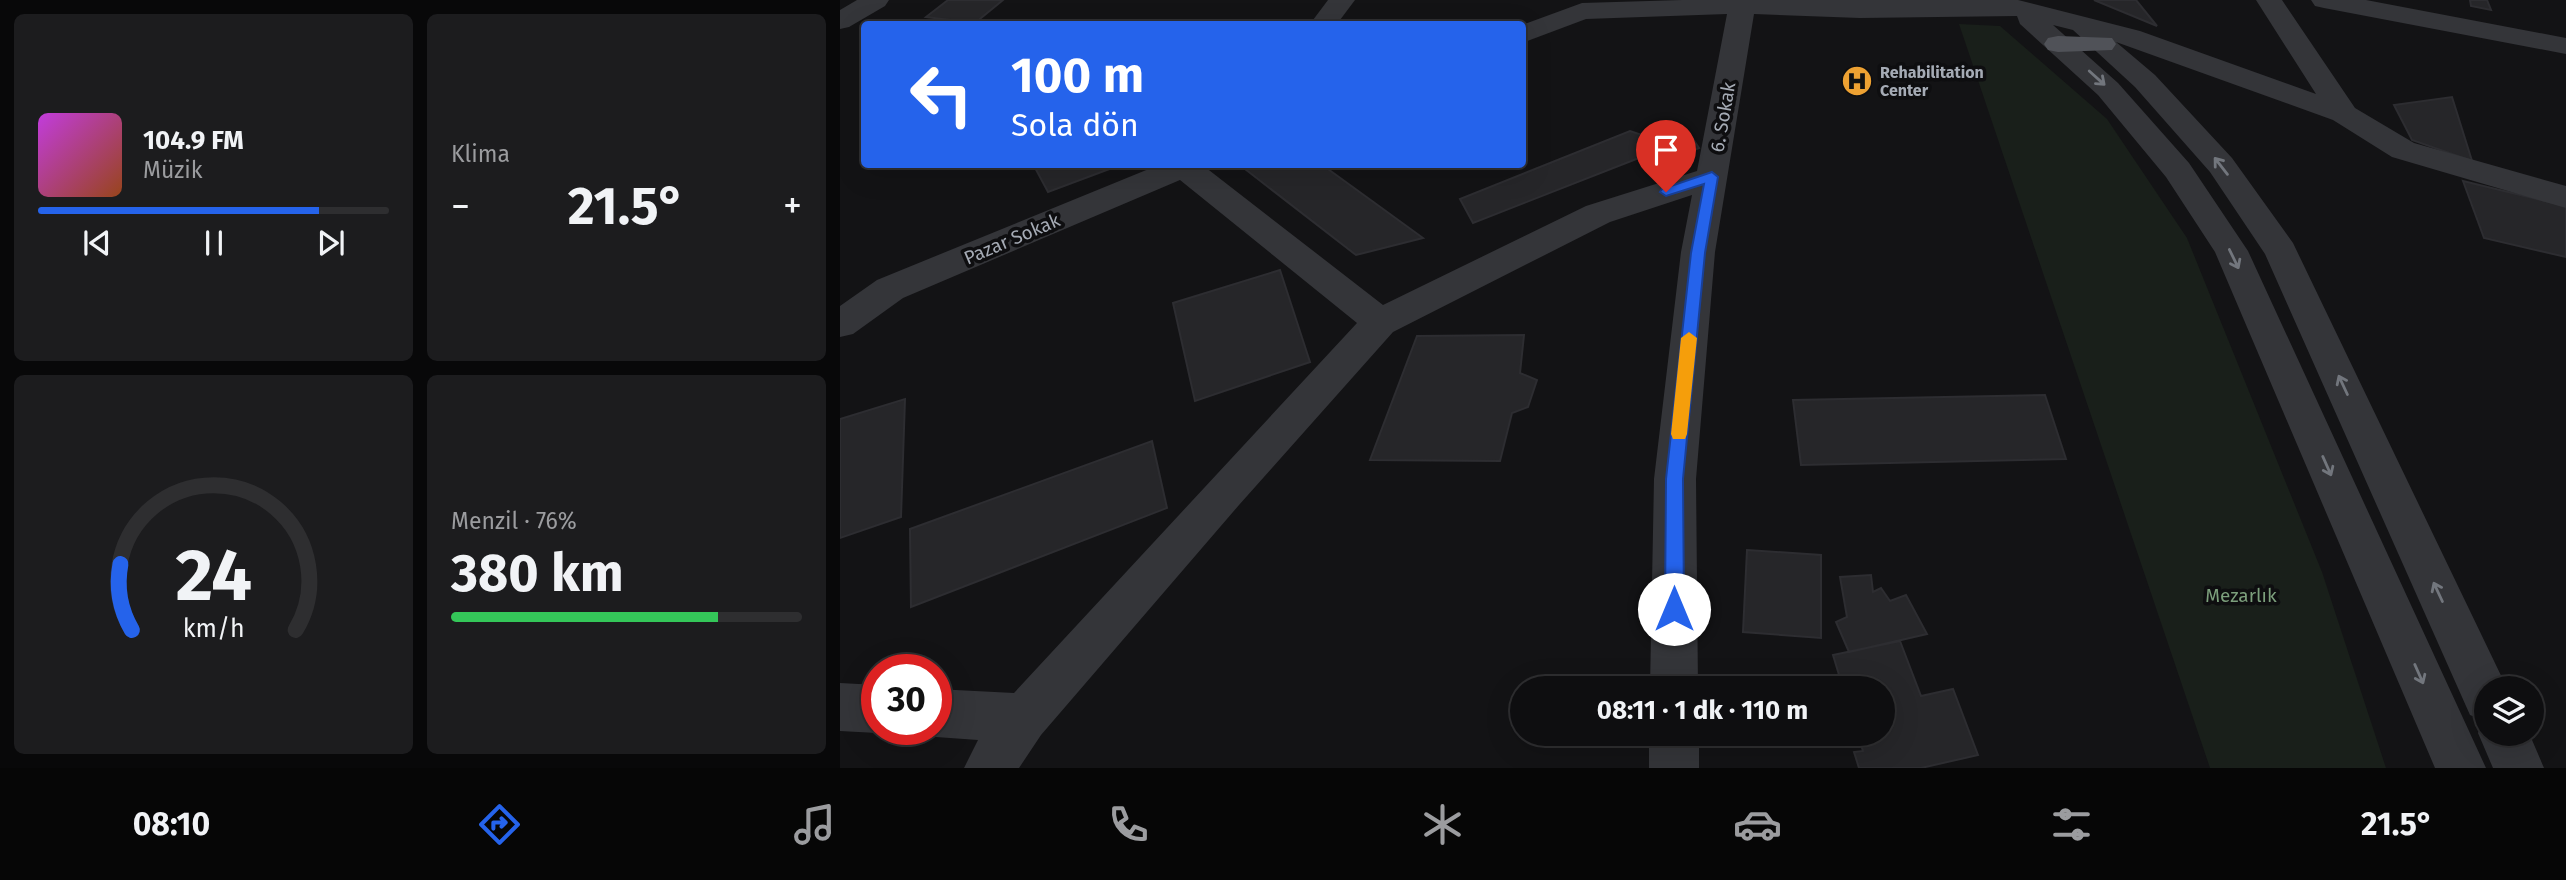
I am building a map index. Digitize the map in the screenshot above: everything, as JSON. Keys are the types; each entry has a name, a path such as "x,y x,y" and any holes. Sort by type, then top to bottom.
{"street":[{"path":"840,21 876,0"},
{"path":"1325,21 1342,0"},
{"path":"2269,0 2344,114"},
{"path":"2324,0 2566,46"},
{"name":"6. Sokak","path":"1674,676 1675,479 1698,253 1743,3"},
{"path":"1526,33 1582,11 1633,5 2026,3 2145,81 2221,165 2281,251 2477,676"},
{"path":"2080,38 2130,37 2344,114 2403,150 2566,197"},
{"path":"2080,38 2108,89 2178,170 2231,251 2461,768"},
{"name":"Pazar Sokak","path":"840,324 890,289 1182,168"},
{"path":"1189,168 1380,322"},
{"path":"989,768 1024,718 1224,492 1380,322 1598,214 1712,177"},
{"path":"840,707 861,708"},
{"path":"952,714 1024,718"},
{"path":"1674,746 1674,768"},
{"path":"2509,746 2519,768"}],"green space":[{"name":"Mezarlık","path":"1959,24 2000,26 2107,119 2187,238 2322,572 2386,768 2210,768"}],"building":[{"path":"948,0 1003,0 977,21 926,17"},
{"path":"2094,0 2136,0 2157,26"},
{"path":"2470,0 2487,0 2491,10 2471,6"},
{"path":"2452,97 2472,161 2412,140 2394,105"},
{"path":"1664,129 1674,140 1689,133 1699,148 1684,154 1662,174 1644,156 1473,223 1460,199 1630,131 1648,137"},
{"path":"1035,168 1112,168 1048,192"},
{"path":"1327,168 1423,238 1356,255 1245,169"},
{"path":"2463,181 2566,206 2566,257 2484,238"},
{"path":"1280,270 1310,362 1195,401 1173,303"},
{"path":"1524,335 1520,373 1537,380 1528,407 1512,413 1500,461 1370,460 1417,336"},
{"path":"2045,395 2066,459 1801,465 1793,400"},
{"path":"905,399 901,517 840,538 840,419"},
{"path":"1152,441 1167,508 911,607 910,529"},
{"path":"1747,550 1821,555 1821,638 1743,632"},
{"path":"1871,575 1873,592 1881,588 1890,601 1906,595 1927,634 1849,652 1836,622 1847,617 1840,577"},
{"path":"1900,641 1921,696 1953,689 1978,755 1921,768 1859,768 1854,752 1863,751 1861,746 1895,746 1895,676 1839,676 1833,655"}],"slow traffic":[{"path":"1679,434 1689,338"}],"place":[{"name":"Rehabilitation Center","path":"1857,81"}],"route":[{"path":"1666,192 1712,177 1698,253 1675,479 1674,609"}]}
